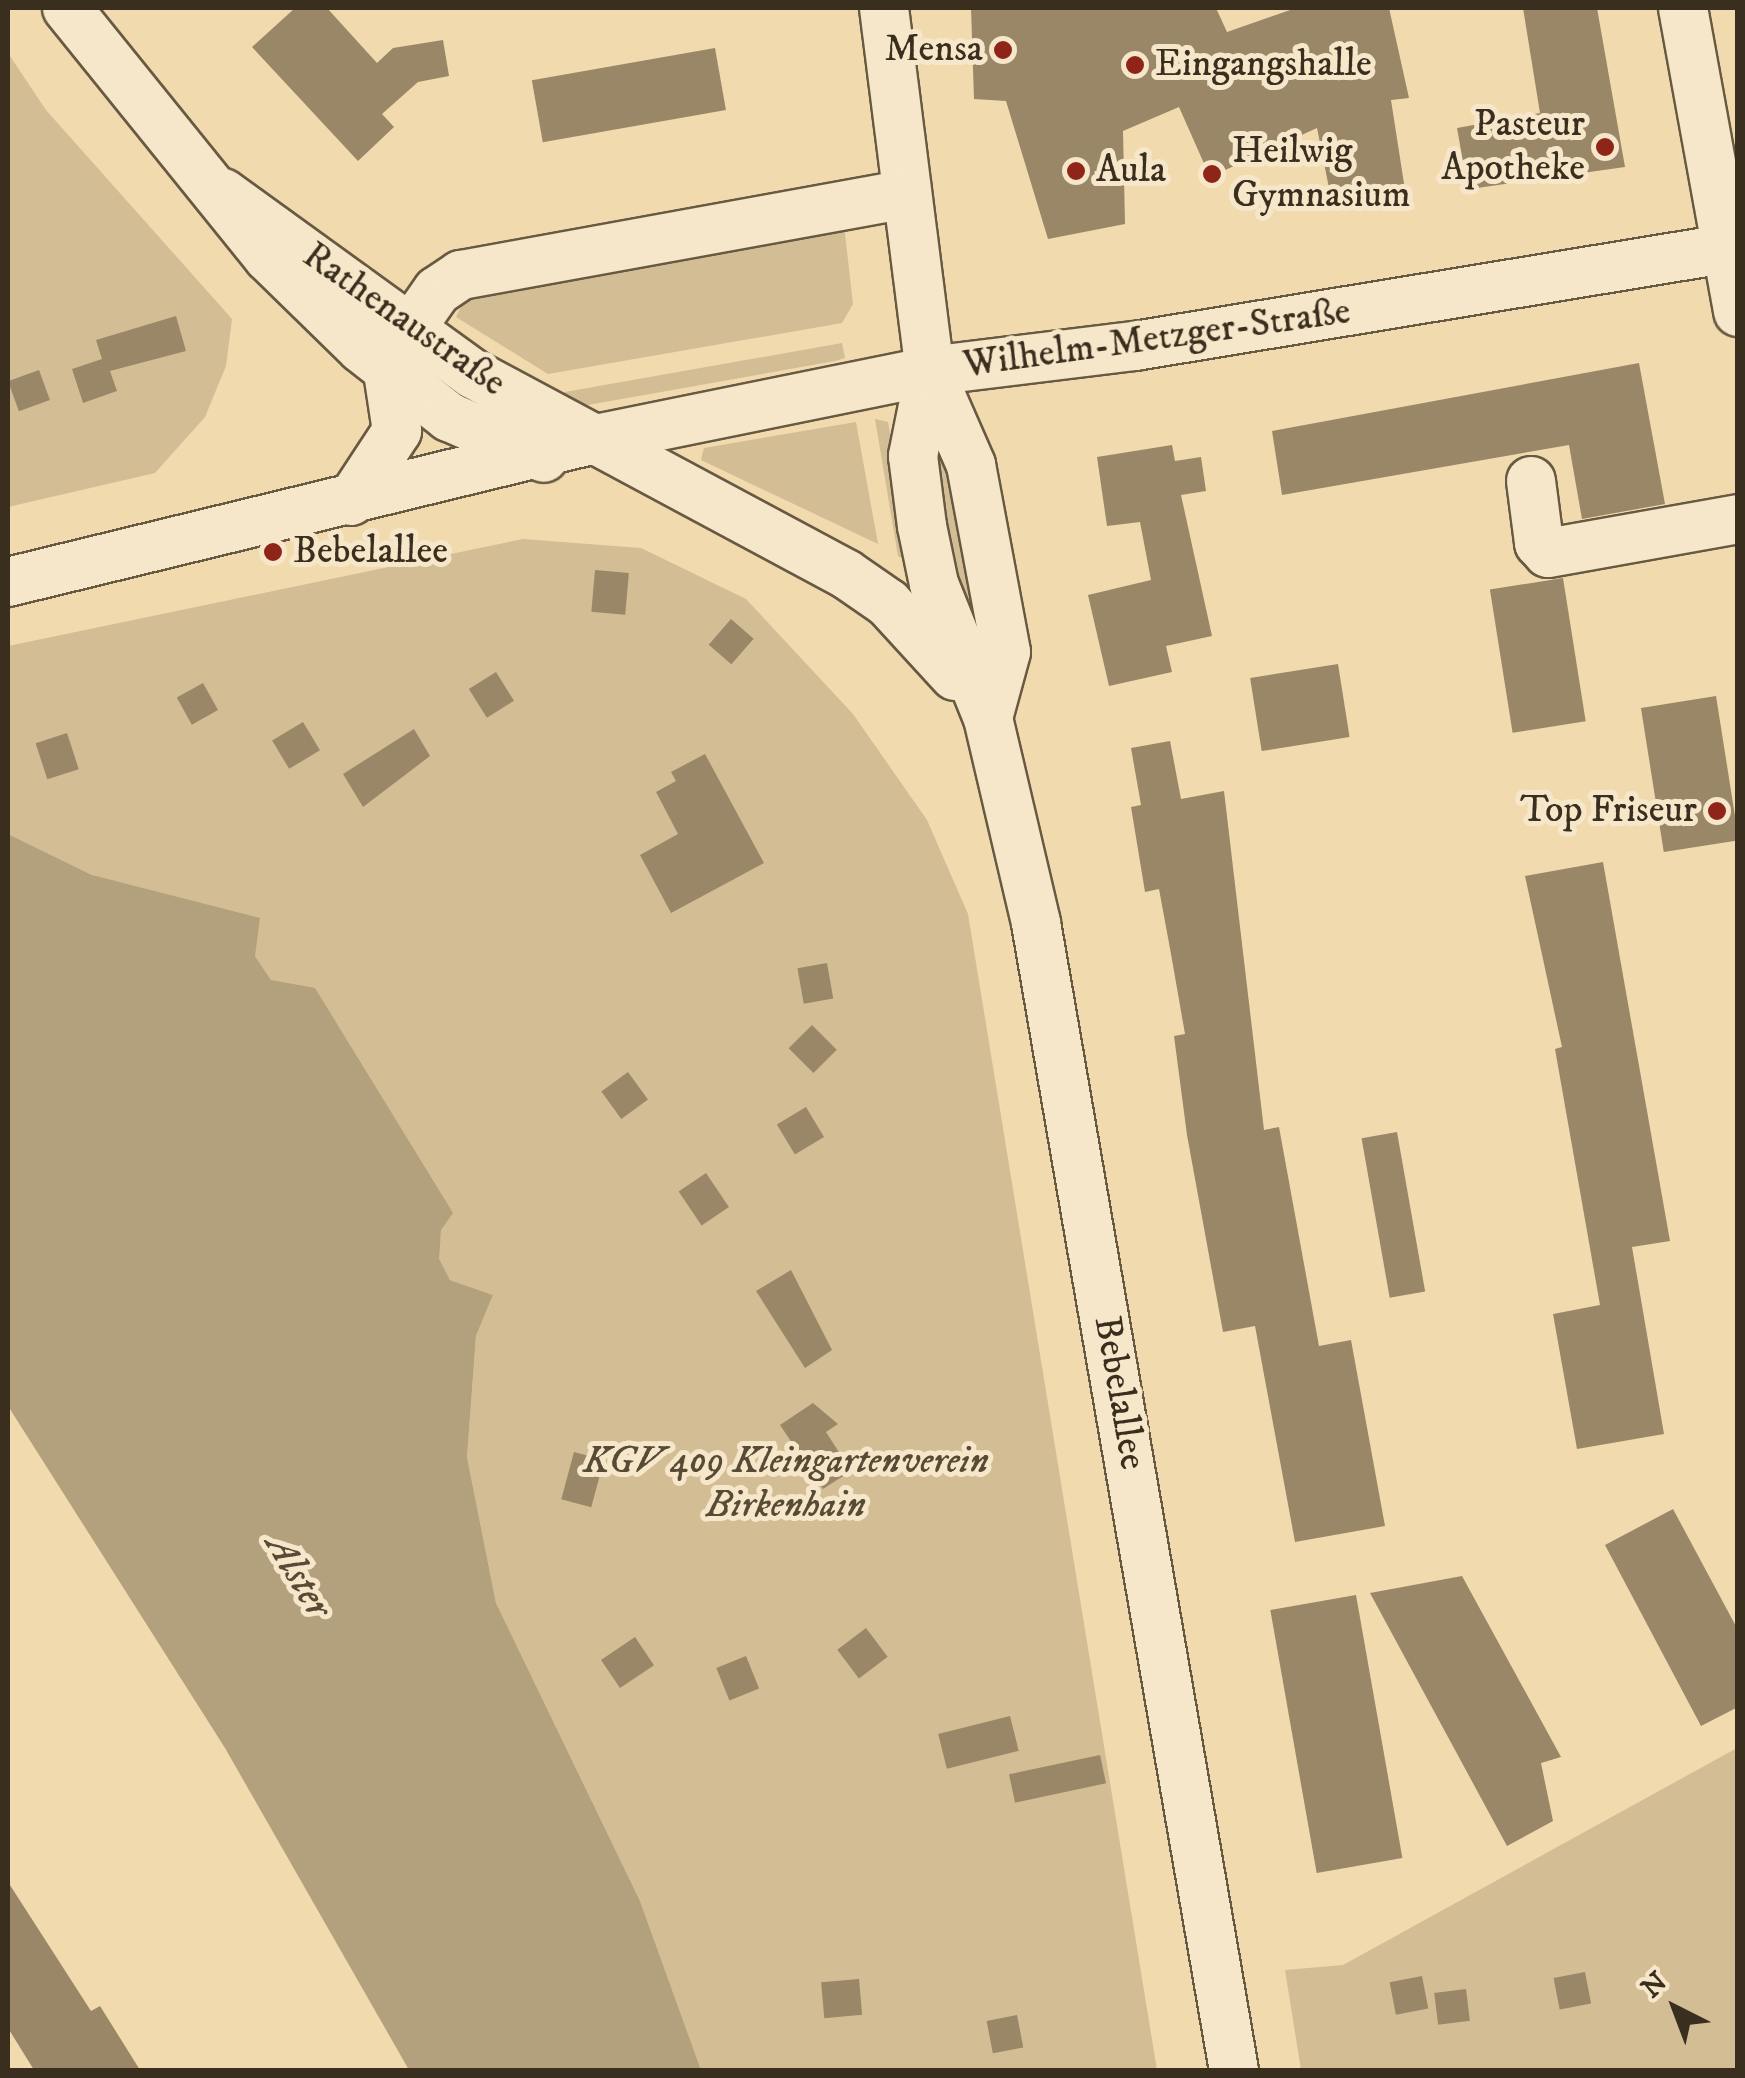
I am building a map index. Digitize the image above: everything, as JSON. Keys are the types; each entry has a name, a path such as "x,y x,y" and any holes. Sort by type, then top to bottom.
{"street":[{"name":"Rathenaustraße","path":"67,8 128,90 223,193 268,257 398,352 591,440"},
{"name":"Bebelallee","path":"884,8 902,196 930,371 913,456 922,526 934,584 988,718 1068,1099 1234,2070"},
{"path":"1683,8 1724,250 1737,303"},
{"path":"398,352 447,281 478,270 902,196"},
{"name":"Wilhelm-Metzger-Straße","path":"8,582 591,440 930,371 1154,343 1724,250"},
{"name":"Rathenaustraße","path":"398,352 449,416 533,455"},
{"name":"Rathenaustraße","path":"351,501 397,432 398,352"},
{"name":"Wilhelm-Metzger-Straße","path":"591,440 670,485 797,543 888,603 988,718"},
{"name":"Wilhelm-Metzger-Straße","path":"533,455 670,485"},
{"path":"1531,481 1539,543 1548,552 1738,520"}],"green space":[{"path":"8,53 46,110 232,319 226,366 205,417 155,473 8,507"},
{"path":"844,225 853,304 842,323 548,374 456,317 468,292"},
{"path":"842,343 845,358 835,361 571,408 548,395"},
{"path":"875,419 888,422 911,555 906,560 898,556"},
{"path":"856,422 878,544 701,460 704,448"},
{"path":"941,438 991,653 951,604 932,471"},
{"name":"KGV 409 Kleingartenverein Birkenhain","path":"523,539 641,548 746,599 853,714 927,820 968,914 1157,2070 701,2070 640,1901 496,1603 467,1457 476,1336 493,1295 450,1280 438,1259 441,1230 295,988 271,980 255,956 254,934 92,875 8,834 8,646"},
{"path":"1737,1748 1737,2070 1301,2070 1285,1970 1343,1965"}],"water":[{"name":"Alster","path":"8,834 92,875 260,918 255,956 271,980 315,988 453,1213 441,1230 439,1259 450,1280 493,1295 476,1336 467,1457 496,1603 640,1901 701,2070 409,2070 225,1748 8,1406"}],"building":[{"path":"295,8 327,8 377,63 393,48 443,40 449,76 418,82 382,114 394,127 358,161 252,47"},
{"path":"971,8 1216,8 1227,32 1296,8 1389,8 1409,98 1391,100 1405,190 1332,203 1317,128 1210,177 1179,107 1123,131 1125,224 1048,239 1006,101 974,99"},
{"path":"1523,8 1597,8 1625,167 1477,188 1474,171 1465,173 1457,128 1540,113"},
{"path":"715,48 726,110 543,142 532,80"},
{"path":"176,316 186,351 110,371 117,391 83,403 72,369 102,359 96,340"},
{"path":"1639,363 1665,504 1582,519 1569,445 1282,495 1272,431"},
{"path":"39,370 50,400 19,411 8,381"},
{"path":"1172,445 1175,461 1201,457 1206,491 1181,495 1212,636 1166,646 1172,672 1109,686 1088,595 1151,580 1140,522 1107,526 1097,457"},
{"path":"595,570 629,573 625,615 591,612"},
{"path":"1563,578 1586,721 1513,733 1490,590"},
{"path":"731,619 754,639 731,664 709,645"},
{"path":"1338,664 1350,737 1262,751 1250,678"},
{"path":"496,672 514,701 487,718 469,689"},
{"path":"203,683 218,710 192,725 177,698"},
{"path":"1716,696 1738,840 1664,852 1641,708"},
{"path":"303,722 320,750 289,769 272,741"},
{"path":"414,729 430,756 363,807 343,774"},
{"path":"67,733 79,769 47,779 36,743"},
{"path":"1170,741 1181,799 1224,791 1264,1130 1279,1127 1319,1346 1351,1340 1385,1526 1295,1542 1255,1326 1223,1332 1187,1135 1174,1036 1185,1034 1171,954 1159,889 1145,892 1131,807 1141,805 1131,748"},
{"path":"705,754 764,863 671,913 640,855 678,834 656,792 676,781 671,772"},
{"path":"1603,862 1670,1241 1632,1247 1664,1434 1577,1449 1553,1314 1600,1305 1555,1049 1562,1047 1525,876"},
{"path":"827,963 833,998 804,1004 797,968"},
{"path":"812,1025 837,1050 813,1073 789,1048"},
{"path":"628,1072 648,1100 621,1119 601,1091"},
{"path":"806,1107 824,1137 795,1155 777,1125"},
{"path":"1397,1132 1425,1292 1390,1298 1362,1138"},
{"path":"706,1173 729,1207 702,1225 679,1191"},
{"path":"791,1270 832,1350 805,1368 756,1291"},
{"path":"813,1403 838,1424 826,1432 851,1471 823,1489 780,1425"},
{"path":"574,1452 604,1460 591,1507 561,1499"},
{"path":"1673,1509 1738,1630 1738,1707 1701,1726 1605,1545"},
{"path":"1462,1576 1561,1757 1541,1763 1553,1821 1507,1846 1370,1593"},
{"path":"1356,1595 1402,1858 1317,1873 1270,1610"},
{"path":"866,1628 888,1657 859,1678 837,1650"},
{"path":"635,1637 654,1665 620,1688 601,1660"},
{"path":"746,1656 759,1688 729,1700 716,1668"},
{"path":"1010,1716 1019,1751 947,1769 938,1734"},
{"path":"1100,1755 1106,1783 1015,1803 1009,1774"},
{"path":"8,1882 91,2011 100,2006 140,2070 34,2070 8,2028"},
{"path":"1585,1972 1591,2003 1560,2010 1554,1978"},
{"path":"1422,1976 1428,2008 1396,2015 1390,1982"},
{"path":"859,1979 862,2015 824,2018 821,1982"},
{"path":"1466,1989 1470,2021 1438,2025 1434,1993"},
{"path":"1017,2015 1023,2047 993,2053 987,2021"}],"place":[{"name":"Mensa","path":"1003,50"},
{"name":"Eingangshalle","path":"1135,65"},
{"name":"Pasteur Apotheke","path":"1605,147"},
{"name":"Aula","path":"1076,171"},
{"name":"Heilwig Gymnasium","path":"1212,174"},
{"name":"Bebelallee","path":"273,552"},
{"name":"Top Friseur","path":"1717,811"}]}
